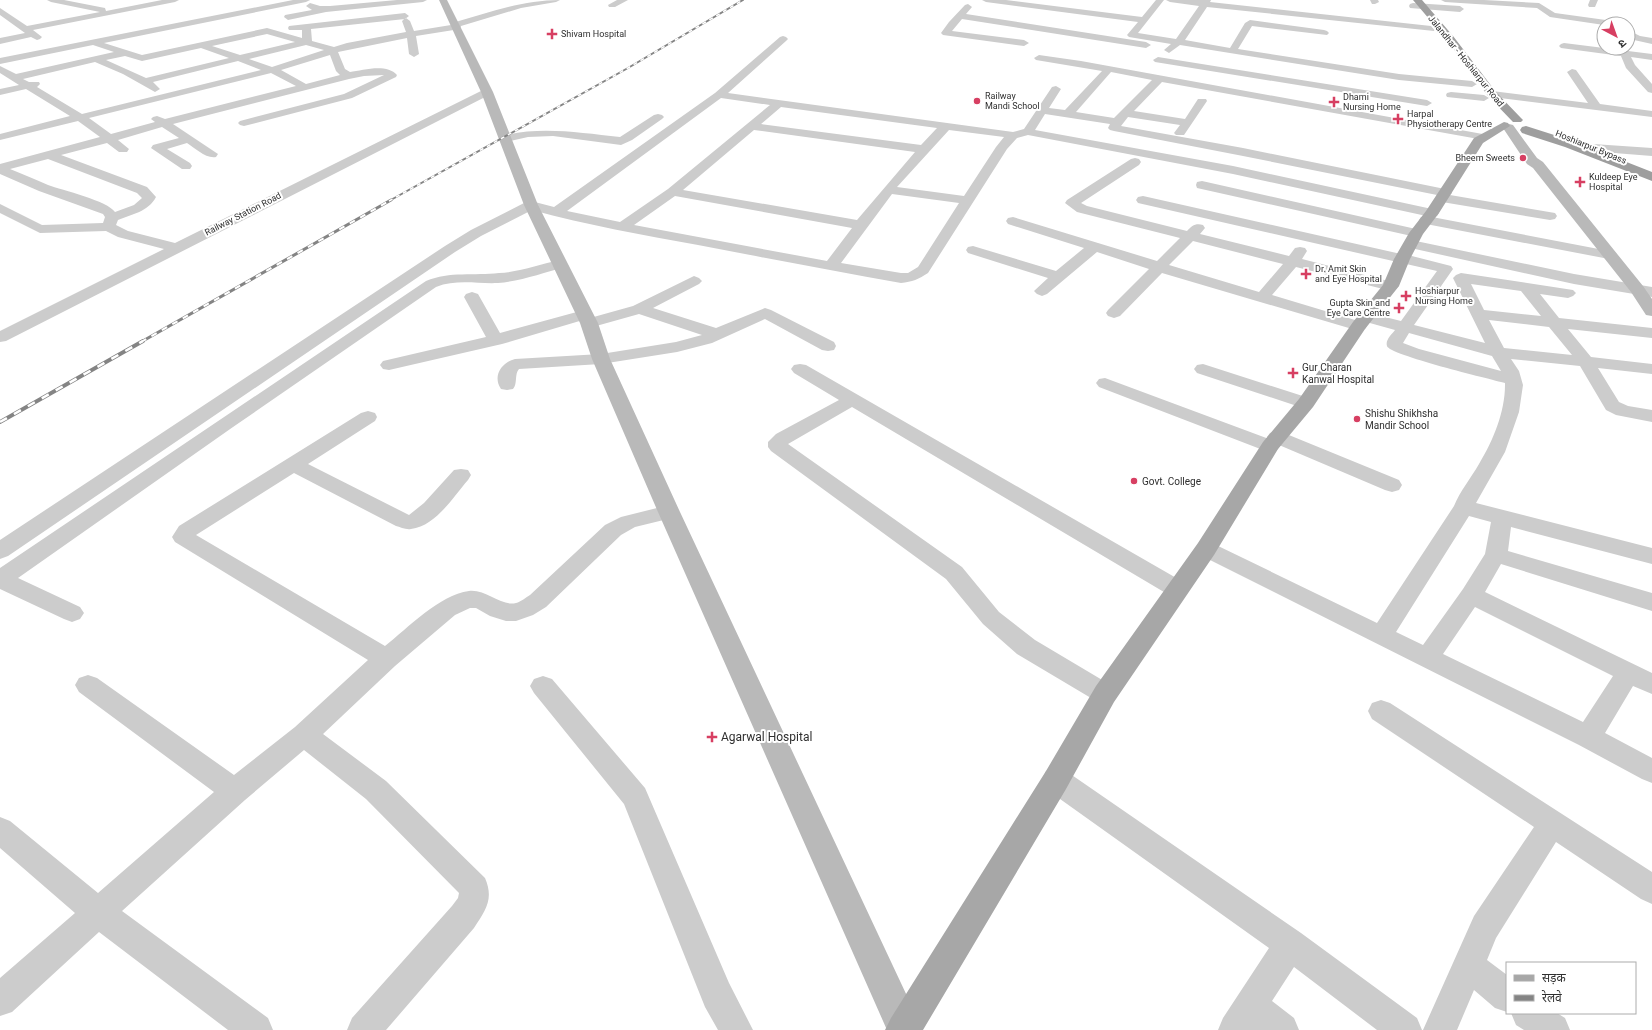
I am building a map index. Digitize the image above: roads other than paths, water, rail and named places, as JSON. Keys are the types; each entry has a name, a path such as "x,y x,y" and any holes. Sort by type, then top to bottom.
{"highway":[{"path":"1415,3 1431,29 1472,84 1488,96 1515,122 1652,177"},
{"name":"Jalandhar - Hoshiarpur Road","path":"1415,3 1450,38 1488,96 1515,122"},
{"name":"Hoshiarpur Bypass","path":"1515,122 1593,148 1652,171"}],"main road":[{"path":"443,0 487,92 531,204 586,319 601,359 669,512 904,1029"},
{"path":"904,1029 1056,780 1105,694 1206,549 1274,442 1306,403 1362,322 1391,286 1425,223 1476,137 1515,122 1532,161 1538,165 1637,289 1652,311"}],"street":[{"path":"50,0 112,12"},
{"path":"151,0 164,2"},
{"path":"0,40 112,12 175,0"},
{"path":"288,0 303,1 323,10"},
{"path":"278,19 323,10 423,0"},
{"path":"518,0 529,4"},
{"path":"94,42 142,58 266,31 306,27 358,32 411,34 456,26 529,4 556,0"},
{"path":"612,5 624,0"},
{"path":"976,0 959,16 946,33 1024,43"},
{"path":"986,0 1143,20"},
{"path":"1160,0 1132,35 1270,57 1315,60 1399,77 1472,84"},
{"path":"1170,0 1300,11 1330,17 1431,29"},
{"path":"1445,0 1537,3 1553,14"},
{"path":"0,60 303,1"},
{"path":"994,12 1002,2"},
{"path":"1141,75 1153,62 1179,42 1206,2"},
{"path":"399,3 411,34 414,54"},
{"path":"1415,3 1553,14 1596,22"},
{"path":"486,6 499,12"},
{"path":"1348,19 1353,9"},
{"path":"0,11 34,32 55,50"},
{"path":"1070,27 1084,13"},
{"path":"0,137 272,70 333,50 358,32 405,16"},
{"path":"959,16 1170,48"},
{"path":"1320,45 1330,17"},
{"path":"1576,19 1591,49"},
{"path":"1195,85 1232,50 1250,24 1324,33"},
{"path":"6,26 34,32"},
{"path":"306,27 307,42"},
{"path":"266,31 333,50"},
{"path":"148,32 243,58 272,70 331,100"},
{"path":"1636,37 1652,41"},
{"path":"556,212 719,95 783,39"},
{"path":"145,80 307,42"},
{"path":"1564,46 1596,50"},
{"path":"333,50 341,71 349,76"},
{"path":"6,75 124,53"},
{"path":"1191,54 1214,58"},
{"path":"1636,55 1652,57"},
{"path":"1626,56 1630,66 1652,90"},
{"path":"1243,94 1270,57"},
{"path":"1039,58 1110,69 1476,137"},
{"path":"96,59 123,69 145,80 165,96"},
{"path":"1302,84 1309,74 1315,60"},
{"path":"1153,62 1211,69 1302,84 1428,98"},
{"path":"1242,63 1412,91 1428,98 1438,112"},
{"path":"1068,114 1110,69"},
{"path":"0,156 163,124 219,108 377,70 390,73 392,75 352,94 244,123"},
{"path":"1572,72 1596,106"},
{"path":"6,75 81,118 124,150"},
{"path":"1399,77 1412,91"},
{"path":"1159,79 1117,122 1114,126 1116,129 1299,163 1425,223 1446,269 1461,278 1568,293"},
{"path":"0,92 42,83"},
{"path":"1028,132 1056,89"},
{"name":"Railway Station Road","path":"0,337 487,92"},
{"path":"1444,94 1488,96 1596,106 1652,114"},
{"path":"719,95 1013,135 1028,132 1233,170 1284,181 1425,223"},
{"path":"1175,139 1188,123 1202,101"},
{"path":"622,227 673,192 779,103"},
{"path":"137,104 163,124 212,154"},
{"path":"219,108 256,130"},
{"path":"1043,110 1117,122"},
{"path":"1126,113 1188,123"},
{"path":"506,138 528,134 553,133 621,141 628,138 658,117"},
{"path":"1449,121 1476,137"},
{"path":"753,126 922,149"},
{"path":"831,266 860,224 890,190 922,149 946,126"},
{"path":"0,169 49,155 103,135"},
{"path":"0,551 450,249 476,233 531,204 556,212 622,227 831,266 902,278 912,277 923,270 1002,147 1013,135"},
{"path":"186,166 157,148 188,139"},
{"path":"1223,141 1425,223 1574,278 1652,292"},
{"path":"1593,148 1652,152"},
{"path":"1233,170 1243,152"},
{"path":"0,208 40,229 110,222 148,201 149,197 142,190 49,155"},
{"path":"1135,162 1072,203 1082,209 1391,286"},
{"path":"1284,181 1299,163"},
{"path":"0,169 44,188 108,211 110,222 123,234 177,248"},
{"path":"1202,185 1233,192 1609,254"},
{"path":"890,190 967,200"},
{"path":"673,192 860,224"},
{"path":"1114,313 1160,268 1233,192"},
{"path":"1143,200 1307,239 1425,223 1550,216"},
{"path":"1013,221 1160,268 1262,298 1362,322 1406,328 1498,352 1652,369"},
{"path":"1262,298 1294,261 1307,239"},
{"path":"1042,291 1094,247"},
{"path":"972,250 1059,277"},
{"path":"72,613 0,579 226,422 431,284 451,277 484,279 501,278 560,264"},
{"path":"1446,269 1406,328 1395,341 1395,346 1402,350 1513,380"},
{"path":"1382,635 1464,507 1467,497 1492,460 1503,433 1512,397 1514,387 1510,371 1498,352 1461,278"},
{"path":"389,365 586,319 639,309 694,281"},
{"path":"1527,288 1586,362 1612,406 1623,411 1652,416"},
{"path":"472,297 496,340"},
{"path":"639,309 717,334"},
{"path":"507,385 508,370 514,364 601,359 677,347 694,343 764,313 828,346"},
{"path":"1478,314 1652,333"},
{"path":"800,369 1177,589"},
{"path":"1203,369 1306,403"},
{"path":"1105,383 1392,485"},
{"path":"852,400 783,438 778,442 778,447 954,573 992,618 1026,647 1105,694"},
{"path":"368,417 187,531 183,537 386,659"},
{"path":"293,464 403,521 411,523 419,519 427,512 461,475"},
{"path":"1464,507 1652,556"},
{"path":"0,1000 99,914 235,791 304,735 386,659 447,609 466,599 477,598 502,611 516,612 526,609 538,600 613,530 628,522 669,512"},
{"path":"1428,657 1471,595 1496,555 1502,518"},
{"path":"1206,549 1428,657 1588,737 1652,771"},
{"path":"1496,555 1652,602"},
{"path":"1471,595 1652,684"},
{"path":"1588,737 1629,672"},
{"path":"88,685 235,791"},
{"path":"543,686 635,797 717,995 736,1030"},
{"path":"1381,711 1652,889"},
{"path":"304,735 376,790 464,876 474,888 473,903 463,917 364,1030"},
{"path":"1056,780 1290,944 1404,1030"},
{"path":"1440,1030 1485,927 1552,824"},
{"path":"0,830 99,914 256,1030"},
{"path":"1282,1030 1244,1018 1290,944"},
{"path":"1469,966 1506,995"},
{"path":"1529,1014 1553,1030"}],"railway":[{"path":"389,201 628,68 743,0"},
{"path":"141,342 391,200"},
{"path":"0,422 143,341"}],"place":[{"name":"Shivam Hospital","path":"552,34"},
{"name":"Railway Mandi School","path":"977,101"},
{"name":"Dhami Nursing Home","path":"1334,102"},
{"name":"Harpal Physiotherapy Centre","path":"1398,119"},
{"name":"Bheem Sweets","path":"1523,158"},
{"name":"Kuldeep Eye Hospital","path":"1580,182"},
{"name":"Dr. Amit Skin and Eye Hospital","path":"1306,274"},
{"name":"Hoshiarpur Nursing Home","path":"1406,296"},
{"name":"Gupta Skin and Eye Care Centre","path":"1399,308"},
{"name":"Gur Charan Kanwal Hospital","path":"1293,373"},
{"name":"Shishu Shikhsha Mandir School","path":"1357,419"},
{"name":"Govt. College","path":"1134,481"},
{"name":"Agarwal Hospital","path":"712,737"}]}
